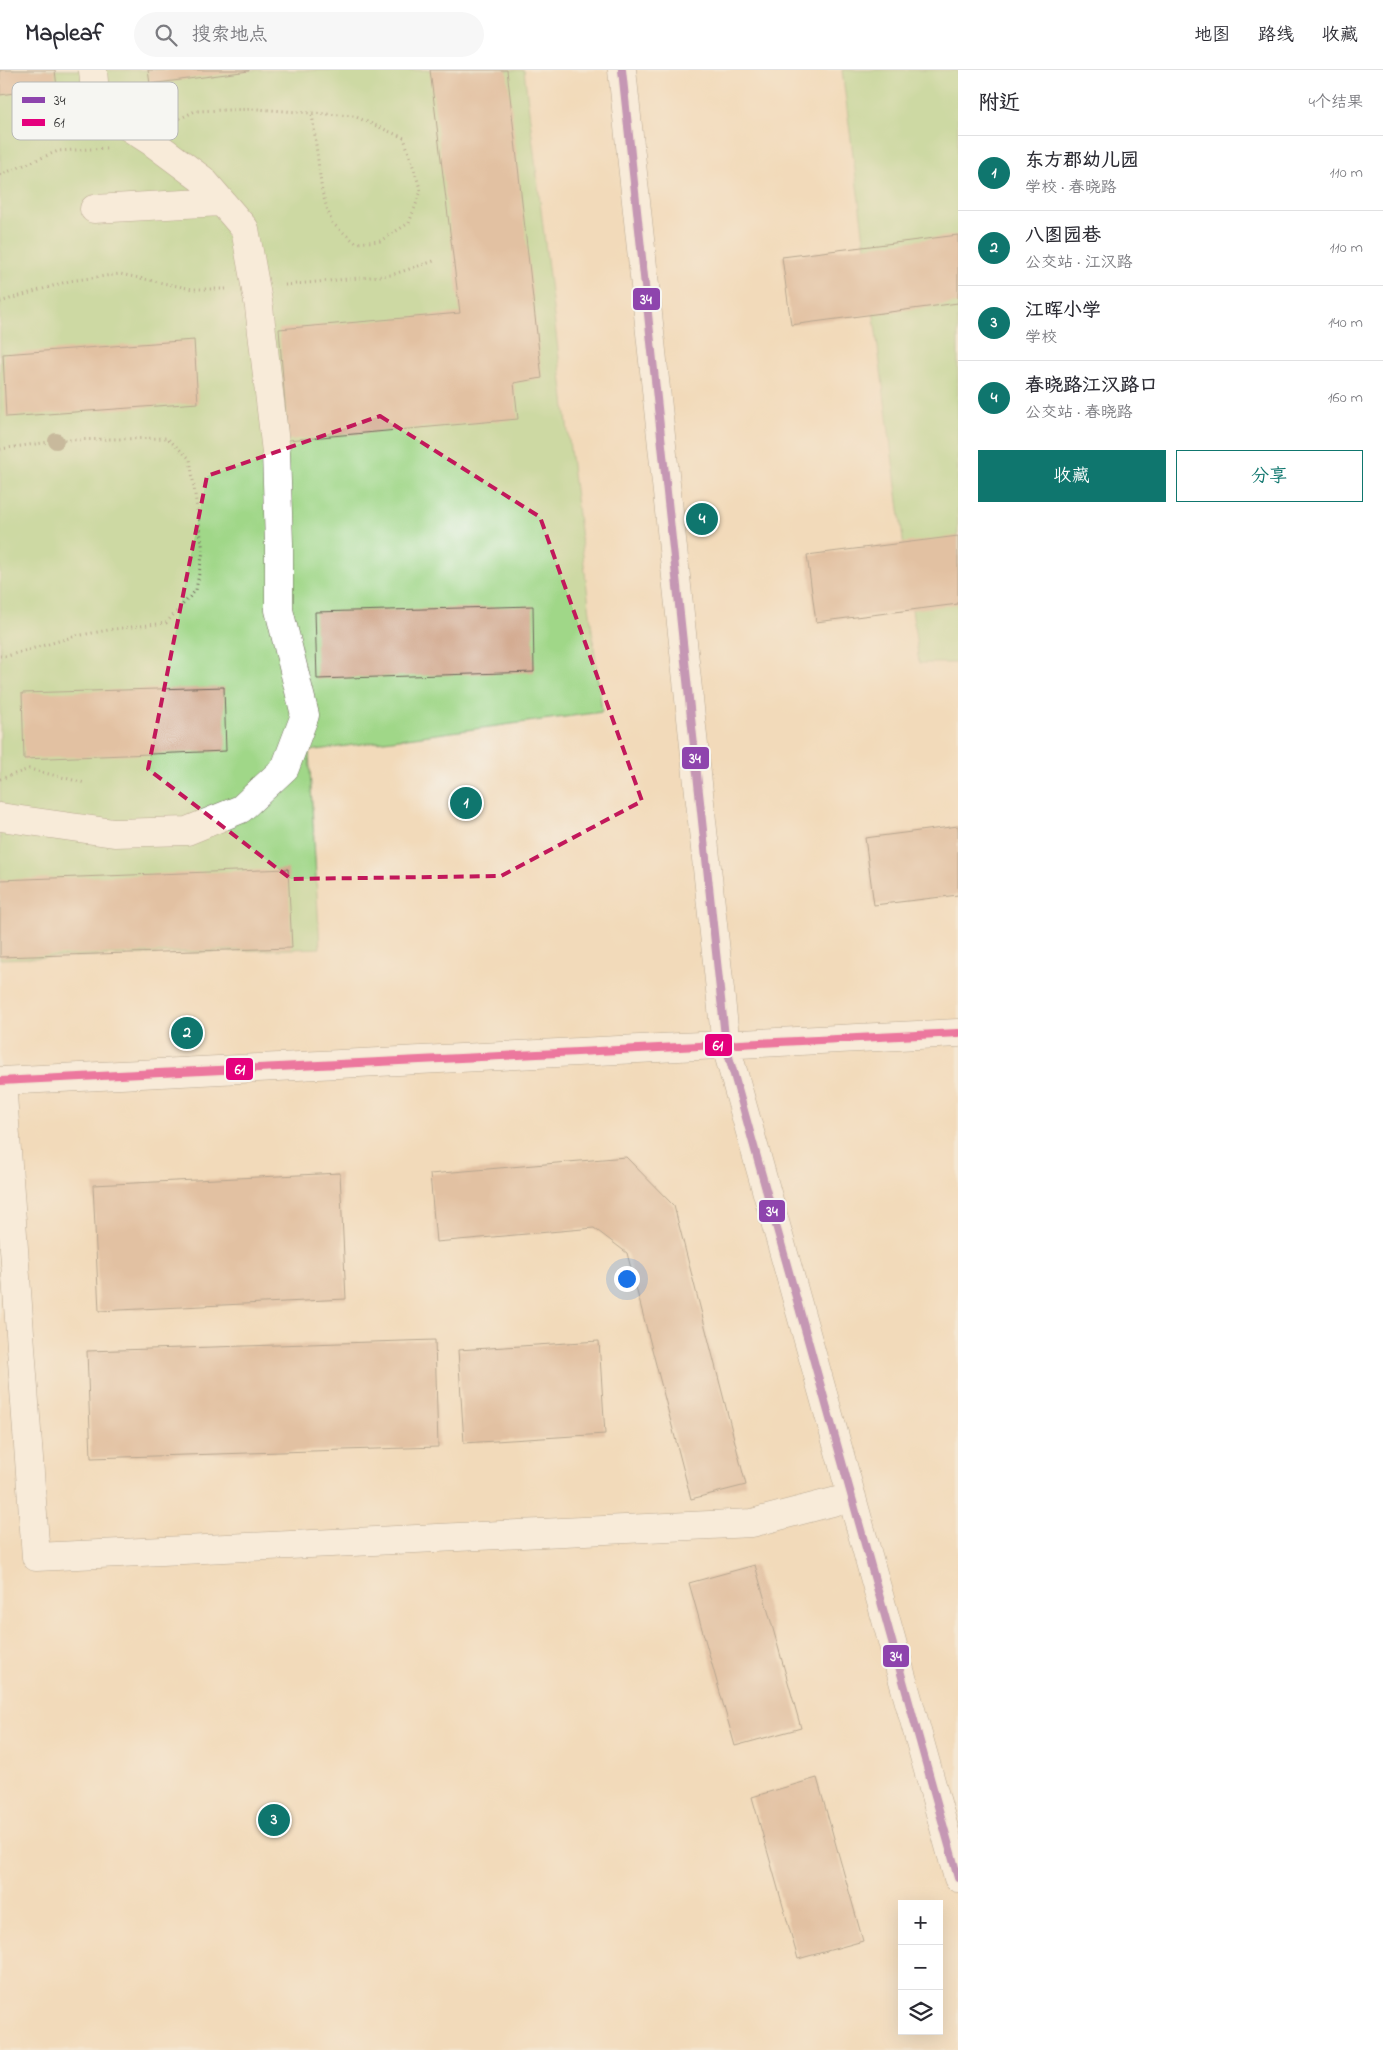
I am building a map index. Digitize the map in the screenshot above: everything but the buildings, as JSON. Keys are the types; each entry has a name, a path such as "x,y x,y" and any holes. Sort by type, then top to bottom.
{"street":[{"path":"622,70 726,1046 958,1878"},
{"path":"0,817 114,833 187,831 241,809 285,768 305,715 280,610 280,543 276,452 256,288 245,230 203,180 148,140"},
{"path":"94,209 221,202"},
{"path":"852,1497 752,1524 36,1557 1,1081 958,1033"}],"path":[{"path":"178,119 195,111 257,109 354,116 404,138 420,191 409,223 380,241 356,243 332,223 322,192 312,114"},
{"path":"1,173 58,151 103,150 131,140"},
{"path":"0,302 69,281 120,274 192,289 256,288 390,275 437,260"},
{"path":"0,449 64,440 167,438 190,459 203,551 196,590 166,623 114,628 76,636 7,656 0,656"},
{"path":"0,779 29,769 85,783"}],"highlighted area":[{"path":"380,416 540,517 642,801 501,876 291,879 148,769 207,476"}],"green space":[{"path":"0,70 524,70 602,712 309,751 320,948 0,959"},
{"path":"842,70 958,70 958,663 919,663"}],"transit line":[{"name":"34","path":"622,70 726,1046 958,1878"},
{"name":"61","path":"0,1081 958,1033"}],"place":[{"name":"春晓路江汉路口","path":"702,519"},
{"name":"东方郡幼儿园","path":"466,803"},
{"name":"八图园巷","path":"187,1033"},
{"name":"江晖小学","path":"274,1820"}]}
